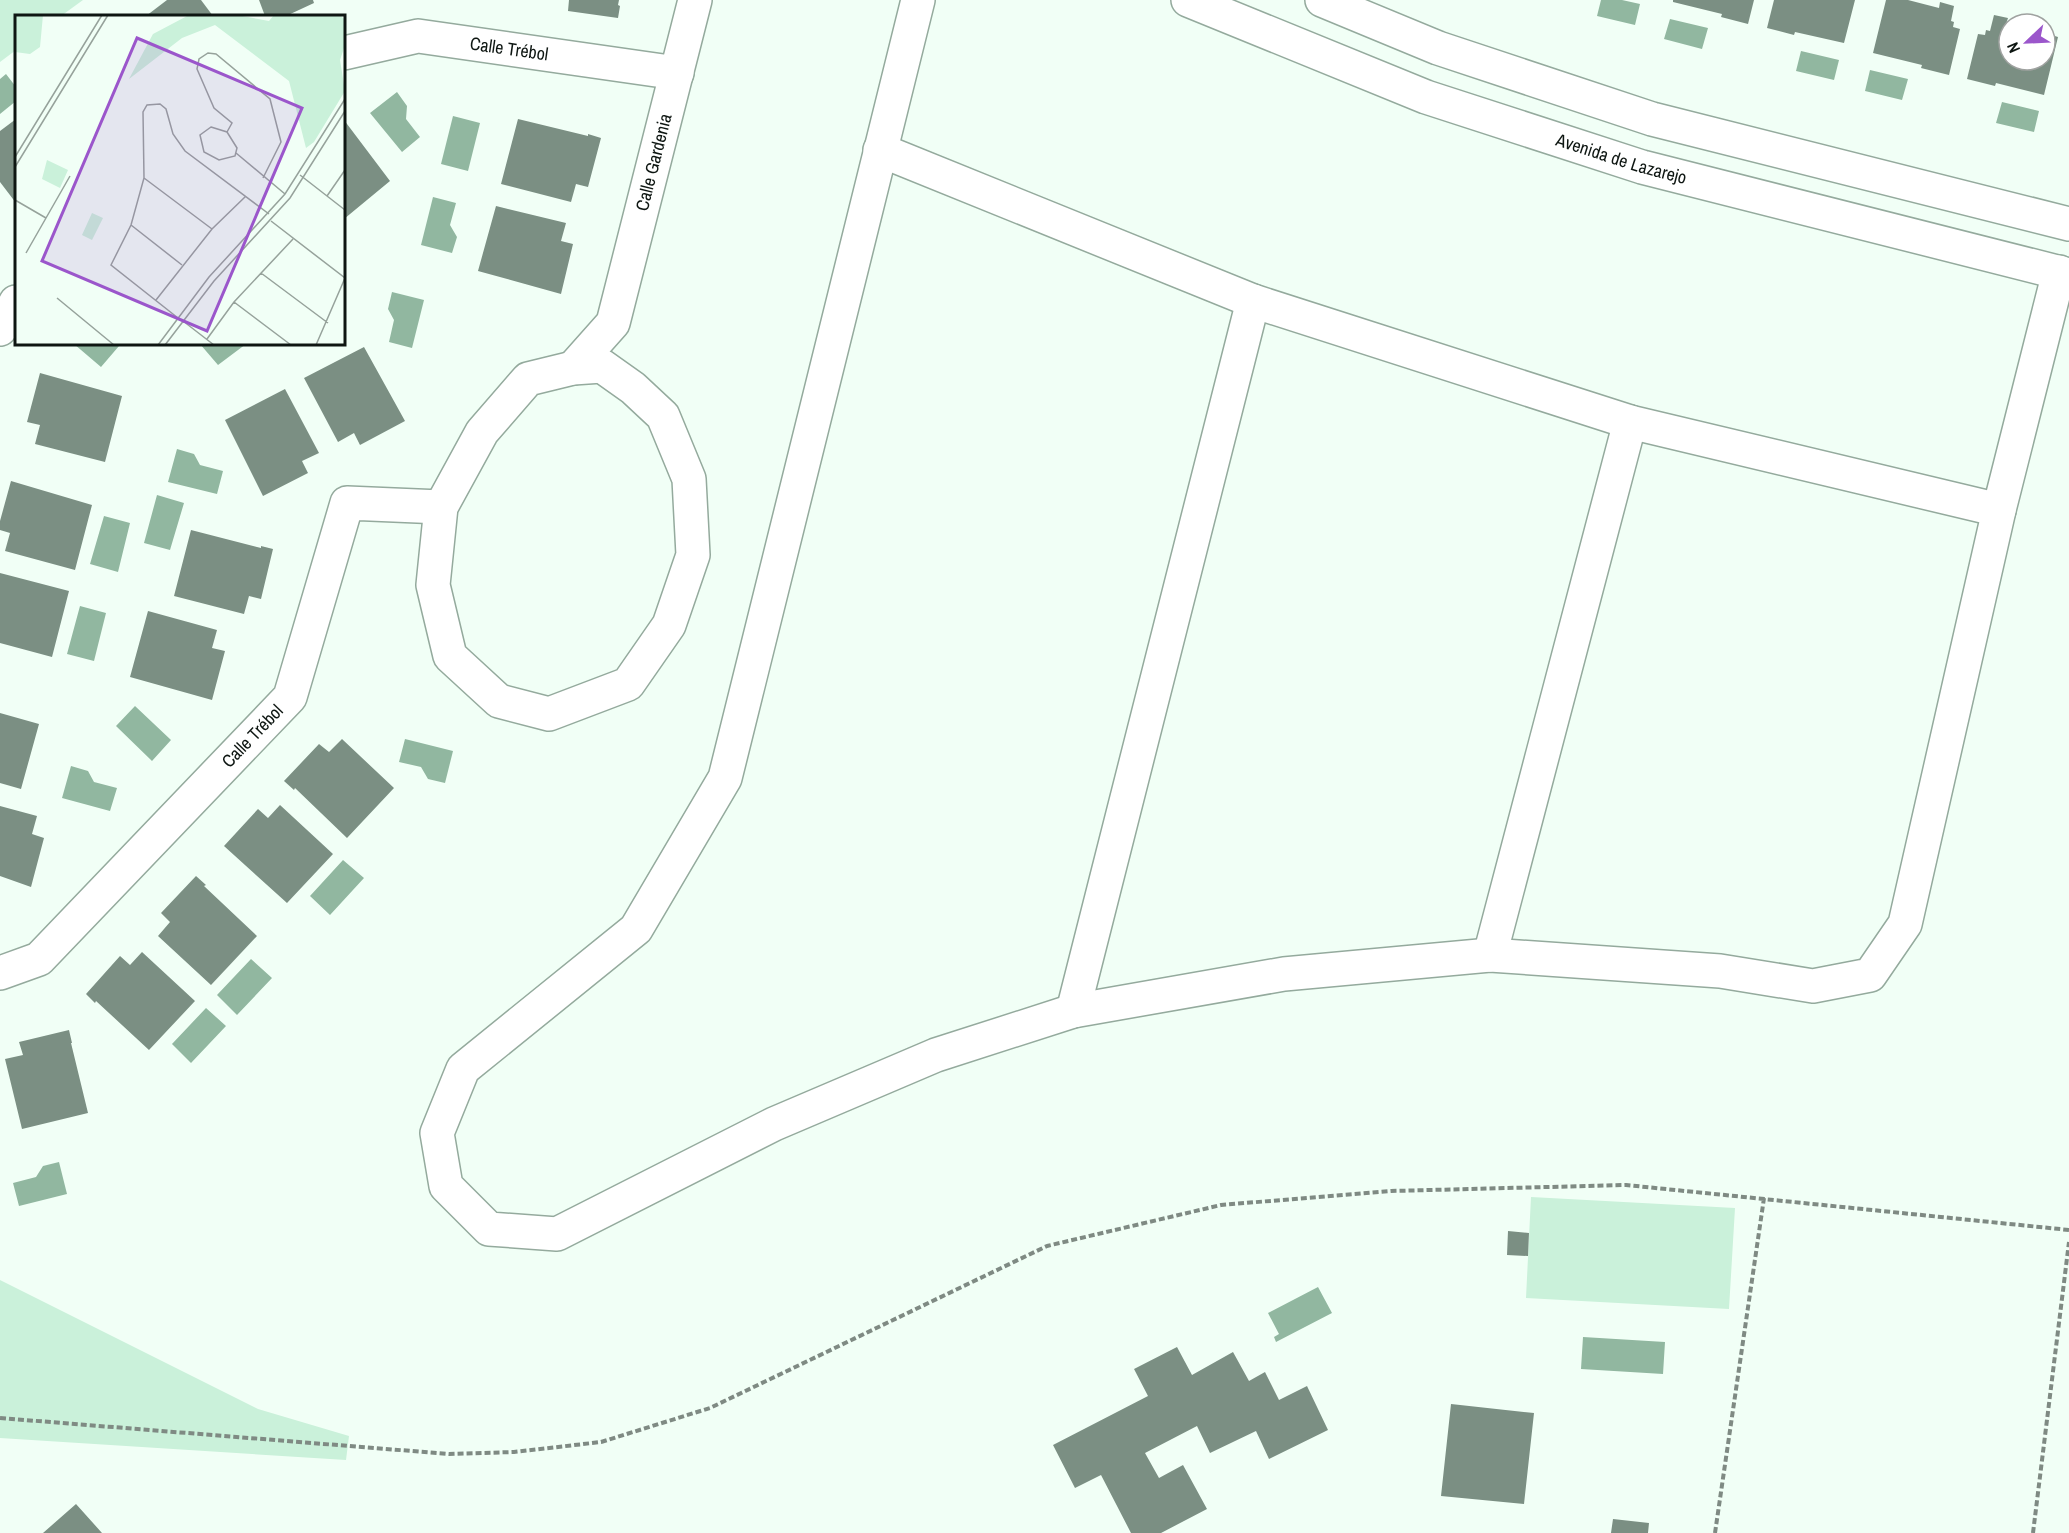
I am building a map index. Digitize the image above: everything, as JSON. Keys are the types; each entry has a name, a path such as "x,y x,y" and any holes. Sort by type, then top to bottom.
{"street":[{"name":"Calle Gardenia","path":"573,368 613,323 695,0"},
{"path":"918,0 725,778 636,928 463,1069 437,1133 447,1186 489,1230 557,1234 774,1124 936,1055 1073,1011 1284,974 1490,955 1720,971 1813,986 1870,975 1905,924 1999,510 2064,274"},
{"name":"Avenida de Lazarejo","path":"1188,0 1426,98 1642,167 2064,274"},
{"path":"1322,0 1438,48 1652,119 2069,224"},
{"name":"Calle Trébol","path":"345,53 418,36 677,73"},
{"path":"880,150 1253,301 1630,422 1999,510"},
{"path":"1073,1011 1253,301"},
{"path":"0,329 15,304"},
{"path":"613,323 633,388"},
{"path":"602,366 633,388 663,416 689,479 693,555 669,625 628,684 549,714 499,701 450,656 433,585 441,507 482,432 528,379 573,368 602,366"},
{"path":"1490,955 1630,422"},
{"name":"Calle Trébol","path":"0,973 39,959 290,697 347,503 441,507"}],"path":[{"path":"0,1418 449,1454 514,1452 601,1442 710,1408 1047,1246 1221,1205 1391,1191 1626,1185 2069,1230"},
{"path":"1715,1533 1764,1198"},
{"path":"2033,1533 2069,1242"}],"shaded area":[{"path":"0,0 83,0 62,15 15,15 15,51 0,62"},
{"path":"1601,0 1622,0 1640,4 1635,25 1597,16"},
{"path":"1670,19 1708,28 1702,49 1664,39"},
{"path":"1801,51 1839,60 1834,80 1796,71"},
{"path":"1870,70 1908,79 1902,100 1865,91"},
{"path":"6,74 15,86 15,102 0,114 0,79"},
{"path":"397,92 407,106 406,119 420,137 402,152 370,113"},
{"path":"2002,102 2039,111 2034,132 1996,123"},
{"path":"453,116 480,123 468,171 441,164"},
{"path":"433,197 456,203 450,225 457,237 452,253 421,245"},
{"path":"392,292 424,300 412,348 389,342 394,320 388,309"},
{"path":"75,345 119,346 101,367"},
{"path":"201,345 245,345 218,365"},
{"path":"177,449 194,454 200,465 223,471 217,494 168,482"},
{"path":"157,495 184,503 170,550 144,543"},
{"path":"104,516 130,523 118,572 90,564"},
{"path":"80,606 106,613 94,661 67,654"},
{"path":"135,706 171,740 152,761 116,726"},
{"path":"405,739 453,751 445,783 428,779 421,767 399,762"},
{"path":"71,766 88,771 94,782 117,788 110,811 62,798"},
{"path":"343,860 364,878 330,915 310,896"},
{"path":"251,959 272,978 237,1015 217,995"},
{"path":"206,1008 226,1026 191,1063 172,1044"},
{"path":"59,1162 67,1194 19,1206 13,1183 36,1177 43,1166"},
{"path":"1531,1197 1735,1208 1729,1309 1526,1298"},
{"path":"0,1280 258,1409 349,1436 346,1460 0,1438"},
{"path":"1318,1287 1332,1313 1276,1342 1274,1337 1279,1334 1268,1313"},
{"path":"1583,1337 1665,1342 1663,1374 1581,1369"}],"building":[{"path":"167,0 201,0 212,15 147,15"},
{"path":"259,0 313,0 314,3 288,15 265,15"},
{"path":"569,0 619,0 618,18 568,11"},
{"path":"1673,0 1754,0 1748,24 1721,17 1722,14 1673,2"},
{"path":"1774,0 1855,0 1844,43 1767,28"},
{"path":"1886,0 1908,0 1939,8 1940,2 1954,6 1951,21 1954,22 1953,27 1960,29 1949,75 1921,68 1922,65 1873,53"},
{"path":"1994,15 1997,16 1997,72 2050,72 2044,95 1996,83 1995,86 1967,79 1978,34 1985,35 1986,30 1990,31"},
{"path":"518,119 601,138 588,187 576,184 571,202 501,184"},
{"path":"15,120 15,202 0,182 0,131"},
{"path":"345,121 390,181 345,218"},
{"path":"496,206 566,223 561,241 573,244 561,294 478,271"},
{"path":"364,347 405,421 360,445 354,433 338,442 304,378"},
{"path":"40,373 122,396 105,462 35,444 40,425 27,422"},
{"path":"285,389 319,453 302,461 308,473 263,496 225,420"},
{"path":"11,481 92,505 75,570 5,551 10,533 0,530 0,521"},
{"path":"191,530 273,549 261,599 249,596 244,614 174,596"},
{"path":"0,573 69,591 52,657 0,643"},
{"path":"148,611 217,630 212,648 225,651 212,700 130,677"},
{"path":"0,713 39,724 21,789 0,783"},
{"path":"342,739 394,788 347,838 295,788 294,790 284,781 319,744 329,752"},
{"path":"280,805 333,854 287,903 224,846 258,809 268,818"},
{"path":"0,806 37,816 32,834 44,838 31,887 0,876"},
{"path":"196,876 257,936 211,985 158,936 170,922 161,913"},
{"path":"142,952 195,1001 149,1050 86,994 120,956 130,965"},
{"path":"69,1030 88,1113 22,1129 5,1059 23,1055 19,1042"},
{"path":"1508,1231 1529,1233 1528,1256 1507,1255"},
{"path":"1177,1347 1192,1375 1233,1352 1249,1381 1265,1372 1279,1400 1307,1386 1328,1430 1269,1459 1256,1431 1210,1453 1197,1426 1145,1453 1159,1478 1183,1465 1207,1509 1161,1533 1131,1533 1101,1475 1075,1488 1053,1445 1148,1396 1134,1369"},
{"path":"1451,1404 1534,1413 1524,1504 1441,1496"},
{"path":"76,1504 102,1533 43,1533"},
{"path":"1613,1519 1649,1523 1648,1533 1611,1533"}]}
